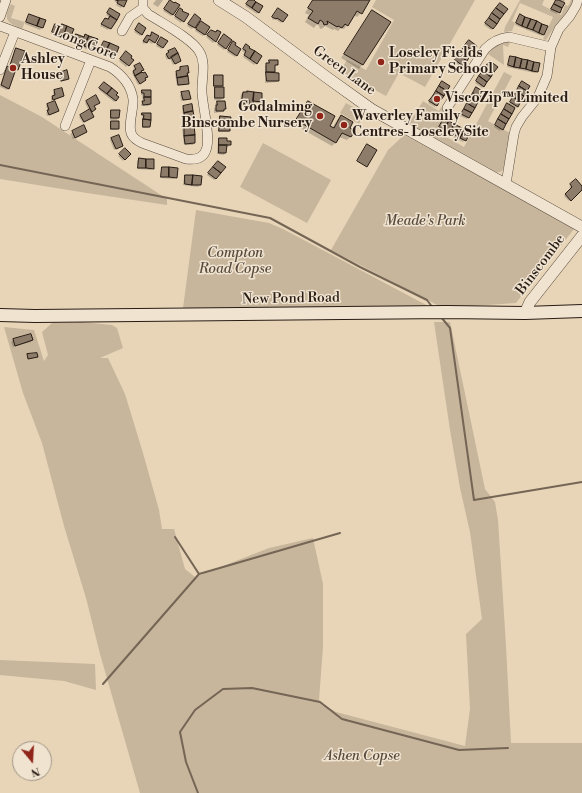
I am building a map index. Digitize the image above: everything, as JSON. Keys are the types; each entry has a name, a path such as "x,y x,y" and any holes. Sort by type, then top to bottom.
{"main road":[{"name":"New Pond Road","path":"0,315 51,316 446,312 524,313 582,311"}],"street":[{"path":"0,17 6,0"},
{"name":"Green Lane","path":"219,0 246,17 371,109 582,227"},
{"path":"506,184 516,127 538,97 546,80 551,47 559,29 570,16 578,0"},
{"path":"122,31 130,17 143,4"},
{"name":"Long Gore","path":"0,26 110,67 116,71 125,79 133,98 130,131 132,136 136,140 186,159 192,160 198,158 204,155 208,140 202,95 204,64 200,52 189,40 148,14 143,4"},
{"path":"0,70 15,32"},
{"path":"447,108 485,49 493,41 503,37 509,37 551,47"},
{"path":"64,126 91,60"},
{"name":"Binscombe","path":"524,313 530,302 582,236"}],"green space":[{"path":"376,0 475,0 425,87 399,73 386,96 340,71 347,60 366,70 394,20 372,7"},
{"path":"520,0 544,0 542,5 561,15 565,5 568,6 571,0 574,0 564,18 555,26 546,40 543,39 553,17 520,3 512,21 515,23 512,31 504,32 505,27"},
{"path":"11,4 15,6 11,18 25,22 22,29 13,25 8,20 7,14"},
{"path":"508,41 510,43 508,47 503,45 504,65 488,54 497,46"},
{"path":"504,72 512,76 488,121 510,133 502,171 496,172 409,123 423,101 439,111 441,107 447,111 436,131 464,147"},
{"path":"0,95 42,117 167,199 167,205 0,179"},
{"path":"346,103 365,113 359,124 340,113"},
{"name":"Meade's Park","path":"404,135 574,229 537,276 533,284 531,283 516,303 443,308 331,250 388,150"},
{"path":"263,143 331,180 307,223 240,187"},
{"name":"Compton Road Copse","path":"196,210 269,223 430,307 183,308"},
{"name":"Ashen Copse","path":"81,322 112,325 117,328 123,348 100,358 108,358 125,394 159,510 162,529 174,529 185,569 195,577 269,548 313,538 323,584 323,647 319,700 324,705 336,712 465,746 470,709 466,634 482,619 470,532 460,488 450,430 434,322 450,322 485,489 495,502 498,520 511,743 582,743 582,793 140,793 42,443 23,393 4,327 34,330 44,361 48,355 42,332 52,323"},
{"path":"0,660 95,664 96,690 64,681 0,675"}],"building":[{"path":"116,0 127,0 124,7 117,3 118,1"},
{"path":"170,0 180,5 173,15 164,9"},
{"path":"249,0 254,0 256,2 252,8 246,4"},
{"path":"313,0 370,0 362,14 357,11 348,26 345,24 342,28 337,27 327,21 328,24 324,25 320,20 318,24 308,18 313,11 308,8"},
{"path":"556,0 565,3 562,8 554,4"},
{"path":"256,2 263,6 259,13 252,8"},
{"path":"500,3 508,9 504,14 496,8"},
{"path":"554,4 562,8 560,13 551,9"},
{"path":"110,8 120,14 117,20 107,13"},
{"path":"180,8 183,10 182,11 189,14 184,22 175,16"},
{"path":"278,8 288,15 283,22 272,17"},
{"path":"496,8 504,14 500,19 492,13"},
{"path":"372,10 391,22 363,65 344,54"},
{"path":"492,13 500,19 497,24 489,18"},
{"path":"29,14 40,18 37,26 26,22"},
{"path":"195,14 201,19 195,28 188,24"},
{"path":"520,14 525,17 522,26 516,23"},
{"path":"110,16 117,20 111,29 101,24 105,18 108,19"},
{"path":"525,17 531,19 527,28 522,26"},
{"path":"40,18 46,20 43,28 37,26"},
{"path":"489,18 497,24 493,29 485,23"},
{"path":"531,19 537,21 533,30 527,28"},
{"path":"201,21 210,27 205,35 196,29"},
{"path":"537,21 542,24 539,33 533,30"},
{"path":"139,23 146,28 142,35 135,30"},
{"path":"55,24 61,26 58,35 52,32"},
{"path":"62,24 67,26 63,37 58,35"},
{"path":"542,24 548,26 544,35 539,33"},
{"path":"67,26 74,29 70,38 64,36"},
{"path":"211,30 221,32 216,42 207,35"},
{"path":"152,32 159,36 155,43 149,39 147,43 143,41 147,35 150,36"},
{"path":"76,34 84,37 85,34 89,36 84,46 73,41"},
{"path":"224,34 232,40 226,49 218,43"},
{"path":"89,36 98,39 94,50 84,46"},
{"path":"161,37 168,41 163,48 157,44"},
{"path":"469,40 477,46 473,51 465,45"},
{"path":"104,41 110,43 105,53 99,51"},
{"path":"233,41 236,43 235,45 241,49 237,56 228,50"},
{"path":"110,43 119,47 115,57 105,53"},
{"path":"246,44 250,47 249,48 255,51 250,59 244,55 246,51 243,49"},
{"path":"465,45 473,51 470,56 462,50"},
{"name":"Ashley House","path":"16,48 25,51 18,70 16,69 9,89 1,85 7,66 9,67"},
{"path":"175,48 178,53 169,59 166,54 169,52 168,51"},
{"path":"462,50 470,56 467,61 459,55"},
{"path":"126,51 134,60 129,66 120,59"},
{"path":"255,51 262,56 257,64 250,59"},
{"path":"178,53 181,61 175,64 171,57"},
{"path":"459,55 467,61 463,66 455,60"},
{"path":"510,56 516,57 514,67 508,65"},
{"path":"516,57 522,59 520,68 514,67"},
{"path":"522,59 528,60 526,69 520,68"},
{"path":"269,60 278,60 278,65 275,65 275,72 266,72 266,63 269,63"},
{"path":"528,60 534,62 532,71 526,69"},
{"path":"490,61 498,67 494,72 486,66"},
{"path":"534,62 540,63 538,72 532,71"},
{"path":"140,63 144,70 135,76 133,71 136,69 134,66"},
{"path":"188,66 188,76 177,78 176,71 180,70 180,67"},
{"path":"486,66 494,72 491,77 483,71"},
{"path":"67,70 69,79 61,81 59,73"},
{"path":"483,71 491,77 487,82 479,76"},
{"path":"145,72 148,77 145,78 146,80 140,84 135,76"},
{"path":"266,72 279,73 279,81 267,81"},
{"path":"214,75 223,75 223,86 214,86"},
{"path":"188,76 189,84 178,85 177,78"},
{"path":"479,76 487,82 484,87 476,81"},
{"path":"442,81 450,86 447,91 439,86"},
{"path":"522,81 530,86 527,91 519,86"},
{"path":"104,82 112,88 107,94 99,88"},
{"path":"439,86 447,91 444,96 436,91"},
{"path":"519,86 527,91 524,96 516,92"},
{"path":"215,87 224,87 224,98 215,98"},
{"path":"476,87 484,92 481,97 473,93"},
{"path":"62,88 64,96 53,100 52,96 55,95 54,90"},
{"path":"112,88 118,93 116,95 119,97 116,101 107,94"},
{"path":"142,90 151,90 151,97 144,97"},
{"path":"189,91 191,99 183,100 181,92"},
{"path":"436,91 444,96 440,101 433,96"},
{"path":"243,92 254,92 253,105 249,105 249,100 246,100 246,104 241,104"},
{"path":"254,92 262,93 262,102 253,101"},
{"path":"516,92 524,96 521,101 513,97"},
{"path":"473,93 481,97 478,102 470,98"},
{"path":"96,95 100,103 94,106 96,109 92,112 86,101"},
{"path":"433,96 440,101 437,106 429,101"},
{"path":"144,97 151,97 151,104 143,105 142,101 144,101"},
{"path":"513,97 521,101 518,107 510,102"},
{"path":"470,98 478,102 475,108 467,103"},
{"path":"55,101 59,111 49,115 47,104"},
{"path":"217,101 225,101 226,109 224,109 224,111 216,111"},
{"path":"308,101 335,116 330,126 334,128 341,115 353,122 350,128 355,131 351,137 342,133 336,143 296,120"},
{"path":"467,103 475,108 472,113 464,109"},
{"path":"507,103 515,108 512,114 504,109"},
{"path":"192,104 193,111 184,113 183,106"},
{"path":"90,109 94,117 84,122 80,115"},
{"path":"464,109 472,113 469,118 461,114"},
{"path":"504,109 512,114 509,119 501,114"},
{"path":"111,110 120,110 119,118 111,118"},
{"path":"193,111 195,120 185,122 184,113"},
{"path":"142,113 151,113 151,120 143,119 144,115 142,115"},
{"path":"501,114 509,119 506,124 498,119"},
{"path":"220,116 231,117 230,123 220,123"},
{"path":"444,118 449,121 444,130 439,127"},
{"path":"143,119 151,120 150,127 143,127"},
{"path":"498,119 506,124 503,130 495,125"},
{"path":"111,121 119,121 119,129 111,129"},
{"path":"449,121 454,124 450,132 444,130"},
{"path":"220,123 230,123 230,131 219,131"},
{"path":"194,124 195,135 184,136 184,125"},
{"path":"454,124 460,127 455,135 450,132"},
{"path":"84,125 87,132 75,138 72,131"},
{"path":"460,127 465,130 460,138 455,135"},
{"path":"465,130 470,133 466,141 460,138"},
{"path":"119,135 123,146 116,149 111,138"},
{"path":"195,135 195,143 185,144 184,136"},
{"path":"219,138 227,138 227,141 231,141 231,145 219,145"},
{"path":"367,144 377,150 367,167 357,161"},
{"path":"219,145 227,145 226,153 219,153"},
{"path":"125,148 131,154 125,160 119,154"},
{"path":"139,158 146,159 146,168 138,168"},
{"path":"146,159 154,159 154,169 146,168"},
{"path":"218,161 226,167 221,173 213,167"},
{"path":"162,167 169,167 169,177 161,177"},
{"path":"169,167 178,168 177,178 169,177"},
{"path":"213,167 221,173 216,179 208,173"},
{"path":"185,175 193,175 192,185 185,184"},
{"path":"193,175 202,176 201,185 192,185"},
{"path":"576,179 582,186 582,190 571,201 565,194 572,187 570,184"},
{"path":"31,334 33,340 15,346 13,339"},
{"path":"37,353 38,357 28,359 27,354"}],"waterway":[{"path":"0,165 270,218 360,267 427,300 433,308"},
{"path":"441,317 450,328 474,500 582,482"},
{"path":"103,684 199,574 340,533"},
{"path":"175,537 199,574"},
{"path":"198,793 186,762 180,732 195,710 223,689 252,688 320,702 342,719 459,750 508,748"}],"place":[{"name":"Loseley Fields Primary School","path":"381,62"},
{"name":"Ashley House","path":"13,68"},
{"name":"ViscoZip™ Limited","path":"437,99"},
{"name":"Godalming Binscombe Nursery","path":"320,116"},
{"name":"Waverley Family Centres- Loseley Site","path":"344,125"}]}
